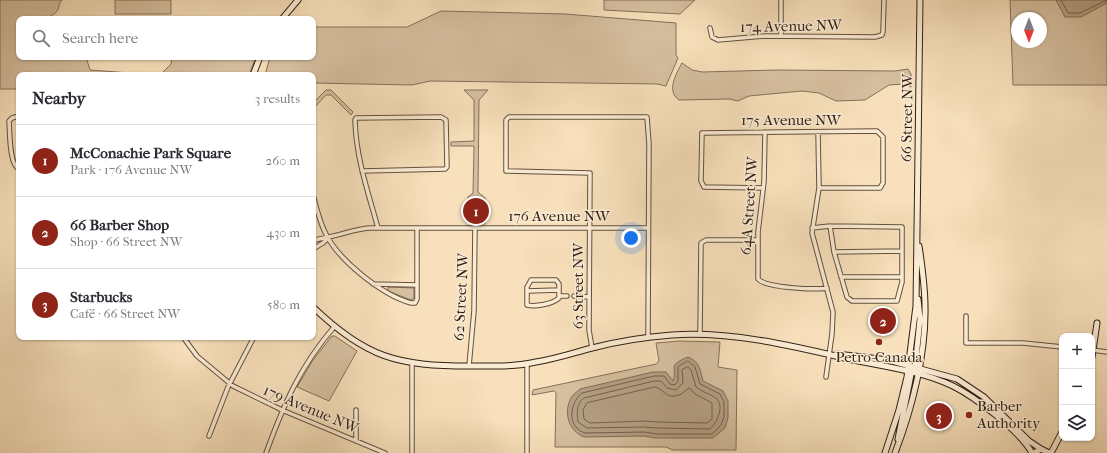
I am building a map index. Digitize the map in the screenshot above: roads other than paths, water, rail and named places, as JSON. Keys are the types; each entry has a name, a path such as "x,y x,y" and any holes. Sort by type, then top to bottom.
{"street":[{"path":"285,16 298,0"},
{"path":"781,0 781,36"},
{"name":"174 Avenue NW","path":"710,28 712,37 718,40 781,36 875,37 882,35 884,0"},
{"name":"66 Street NW","path":"896,451 905,424 912,373 908,364 916,292 918,237 920,0"},
{"path":"254,72 259,60"},
{"path":"16,116 10,119 12,160 16,166"},
{"name":"63 Street NW","path":"592,348 589,330 590,173 506,171 507,118 512,116 647,117 648,228"},
{"path":"362,171 441,171 447,166 446,120 441,117 356,118 355,143 362,171 378,228"},
{"name":"175 Avenue NW","path":"763,188 704,187 701,182 702,134 765,132 880,133 882,137 883,183 880,188 819,188"},
{"name":"64A Street NW","path":"765,132 763,188 757,240 757,277 759,281 801,289 828,288"},
{"path":"818,132 819,188 812,228 814,243 828,288 833,312 832,354 826,377"},
{"path":"316,204 328,238 338,251 372,284 397,298 412,303 415,303 417,299 417,228"},
{"path":"812,228 830,226 902,227 902,277 897,301 852,301 847,297 834,252 830,226"},
{"name":"176 Avenue NW","path":"316,239 320,237 328,238 355,229 378,228 648,228"},
{"name":"62 Street NW","path":"469,366 474,311 476,228"},
{"path":"648,228 648,338"},
{"name":"66 Street NW","path":"885,453 912,373 917,367 925,308 918,237"},
{"name":"176 Avenue NW","path":"316,247 324,243 328,238"},
{"path":"700,335 700,246 702,242 757,240"},
{"path":"834,252 902,252"},
{"path":"841,277 902,277"},
{"path":"530,280 556,280 559,284 559,290 559,296 556,301 529,306 527,305 527,286 530,280"},
{"path":"372,284 417,285"},
{"path":"527,291 559,290"},
{"path":"916,292 920,314 917,367"},
{"path":"559,296 567,296"},
{"path":"574,296 589,297"},
{"path":"316,310 334,327 370,351 412,363 439,366 527,364 592,348 648,338 700,335 733,337 832,354 943,382 970,395 1025,442 1033,453 1056,441"},
{"path":"966,316 966,343 1023,343 1059,347"},
{"path":"1095,337 1097,323"},
{"path":"266,453 282,410 302,370 334,327"},
{"name":"179 Avenue NW","path":"185,340 197,356 230,384 282,410 385,453"},
{"path":"209,436 230,384 252,340"},
{"path":"1095,351 1107,352"},
{"path":"832,354 874,358 908,364 952,377 976,390 1029,441 1042,449 1050,453 1059,436"},
{"path":"412,363 412,453"},
{"path":"527,364 527,453"},
{"path":"356,410 356,441"}],"water":[{"path":"1056,0 1107,0 1105,4 1081,17 1065,17"},
{"path":"688,357 697,364 703,381 723,391 728,401 728,418 725,428 713,438 656,438 644,436 584,437 571,426 568,415 569,404 572,396 580,389 653,372 666,372 673,381 675,365"}],"place":[{"name":"McConachie Park Square","path":"476,211"},
{"name":"66 Barber Shop","path":"883,321"},
{"name":"Petro-Canada","path":"879,342"},
{"name":"Barber Authority","path":"969,415"},
{"name":"Starbucks","path":"939,416"}]}
